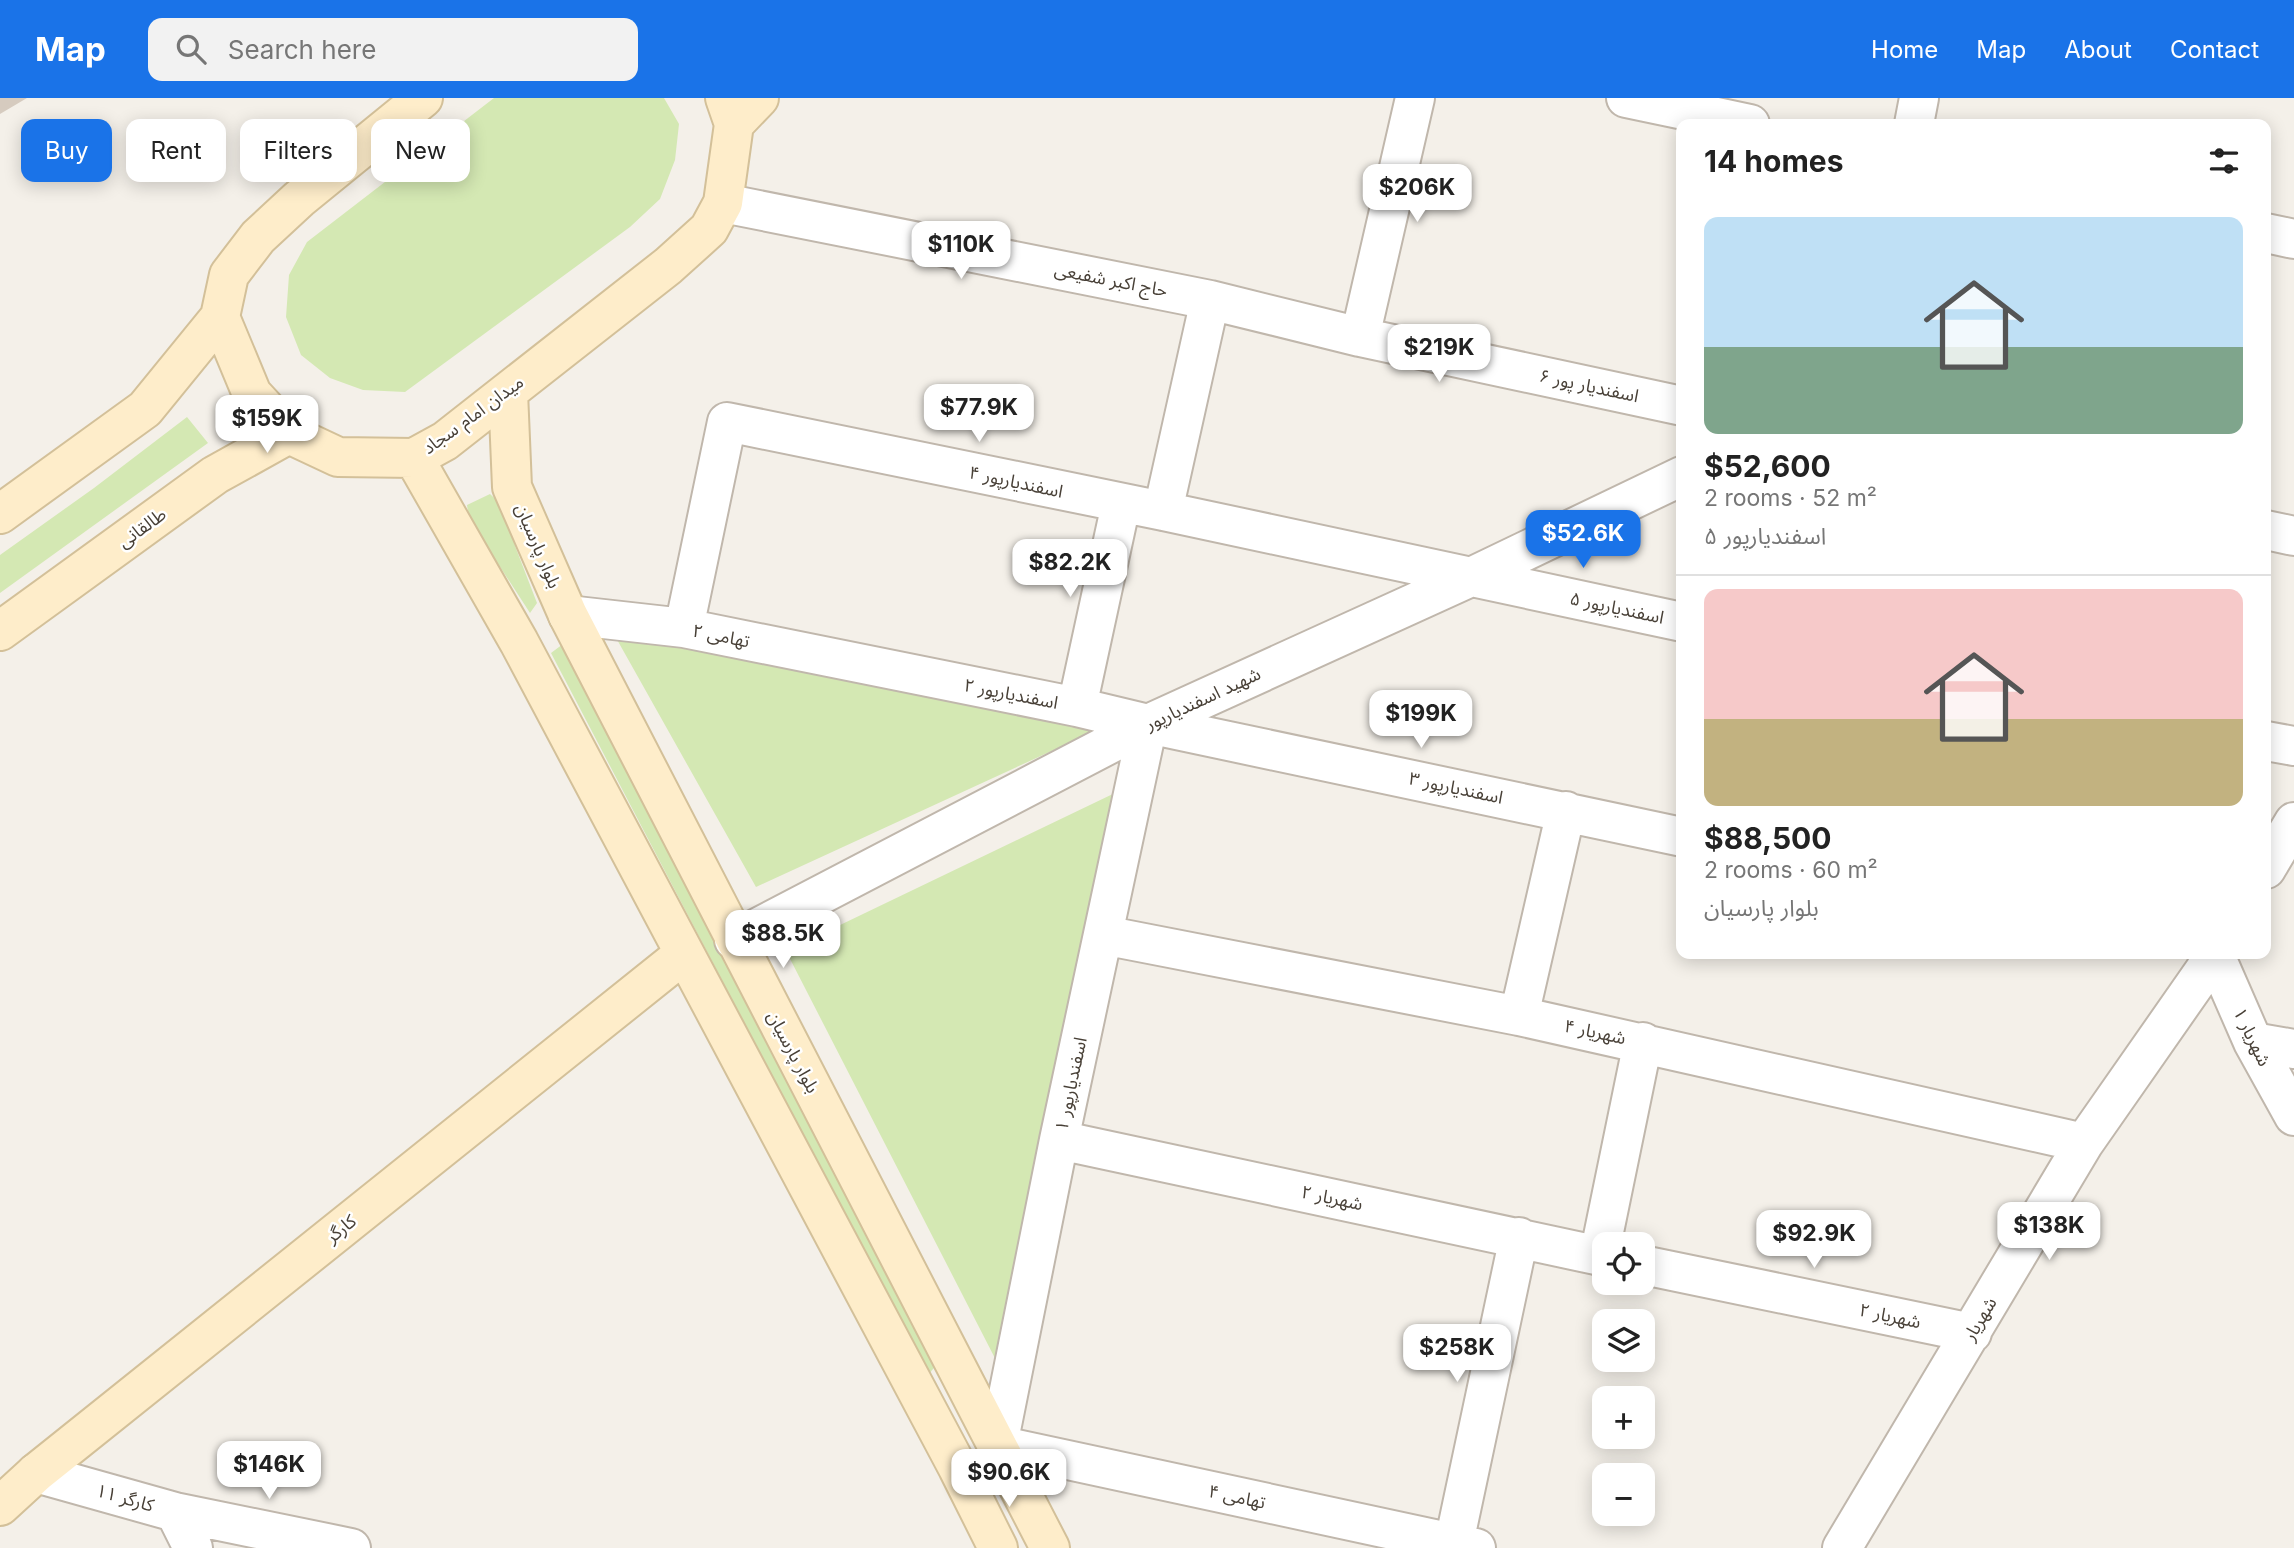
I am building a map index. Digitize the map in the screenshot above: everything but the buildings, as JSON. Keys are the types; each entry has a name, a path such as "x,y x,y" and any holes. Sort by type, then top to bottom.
{"main road":[{"path":"0,514 145,409 220,317 229,275 258,237 299,199 423,98"},
{"name":"میدان امام سجاد","path":"220,317 252,394 289,434 338,457 414,458 445,441 668,266 709,229 723,203 739,107"},
{"name":"بلوار پارسیان","path":"508,392 512,486 568,615 734,940 998,1445 1036,1546"},
{"name":"طالقانی","path":"0,631 215,475 289,434"},
{"path":"414,458 519,642 998,1548"},
{"path":"519,642 568,615"},
{"name":"کارگر","path":"0,1506 36,1473 684,954"},
{"path":"909,1379 931,1392 946,1384 951,1355"},
{"path":"958,1468 998,1445"}],"street":[{"path":"1360,337 1415,98"},
{"path":"1626,98 1726,119"},
{"path":"1915,119 1919,98"},
{"name":"حاج اکبر شفیعی","path":"723,203 1210,300"},
{"path":"2271,234 2294,239"},
{"path":"1163,511 1210,300"},
{"name":"اسفندیار پور ۶","path":"1210,300 1360,337 1676,405"},
{"name":"اسفندیارپور ۴","path":"684,628 727,422 1471,577"},
{"name":"شهید اسفندیارپور","path":"734,940 1148,724 1471,577 1676,479"},
{"path":"1077,707 1121,504"},
{"path":"2271,531 2294,536"},
{"name":"اسفندیارپور ۵","path":"1471,577 1676,621"},
{"name":"تهامی ۲","path":"568,615 684,628 873,667"},
{"name":"اسفندیارپور ۲","path":"873,667 1077,707 1148,724"},
{"name":"اسفندیارپور ۳","path":"1148,724 1676,836"},
{"name":"اسفندیارپور ۱","path":"998,1445 1059,1140 1148,724"},
{"path":"2271,742 2294,746"},
{"path":"1519,1016 1566,811"},
{"path":"2271,861 2294,822"},
{"name":"شهریار ۴","path":"1103,935 1643,1042 2084,1143"},
{"name":"شهریار","path":"1842,1548 2084,1143 2210,959"},
{"name":"شهریار ۱","path":"2215,959 2253,1042 2294,1116"},
{"path":"1607,1232 1643,1042"},
{"path":"2253,1042 2294,1049"},
{"name":"شهریار ۲","path":"1059,1140 1592,1254"},
{"path":"1465,1546 1519,1237"},
{"name":"شهریار ۲","path":"1655,1267 1972,1333"},
{"name":"تهامی ۴","path":"998,1445 1465,1546"},
{"name":"کارگر ۱۱","path":"36,1473 175,1512 193,1548"},
{"path":"175,1512 351,1548"}],"green space":[{"path":"494,98 664,98 679,124 675,160 660,199 630,227 405,392 363,390 330,378 301,355 286,317 289,275 307,242 385,182 470,182 470,119 467,119"},
{"path":"187,417 208,443 0,593 0,555"},
{"path":"490,494 506,509 515,546 537,603 530,613 469,519 467,505"},
{"path":"606,620 1095,731 756,887"},
{"path":"563,644 938,1363 928,1375 551,653"},
{"path":"1117,792 1000,1368 786,951"}]}
